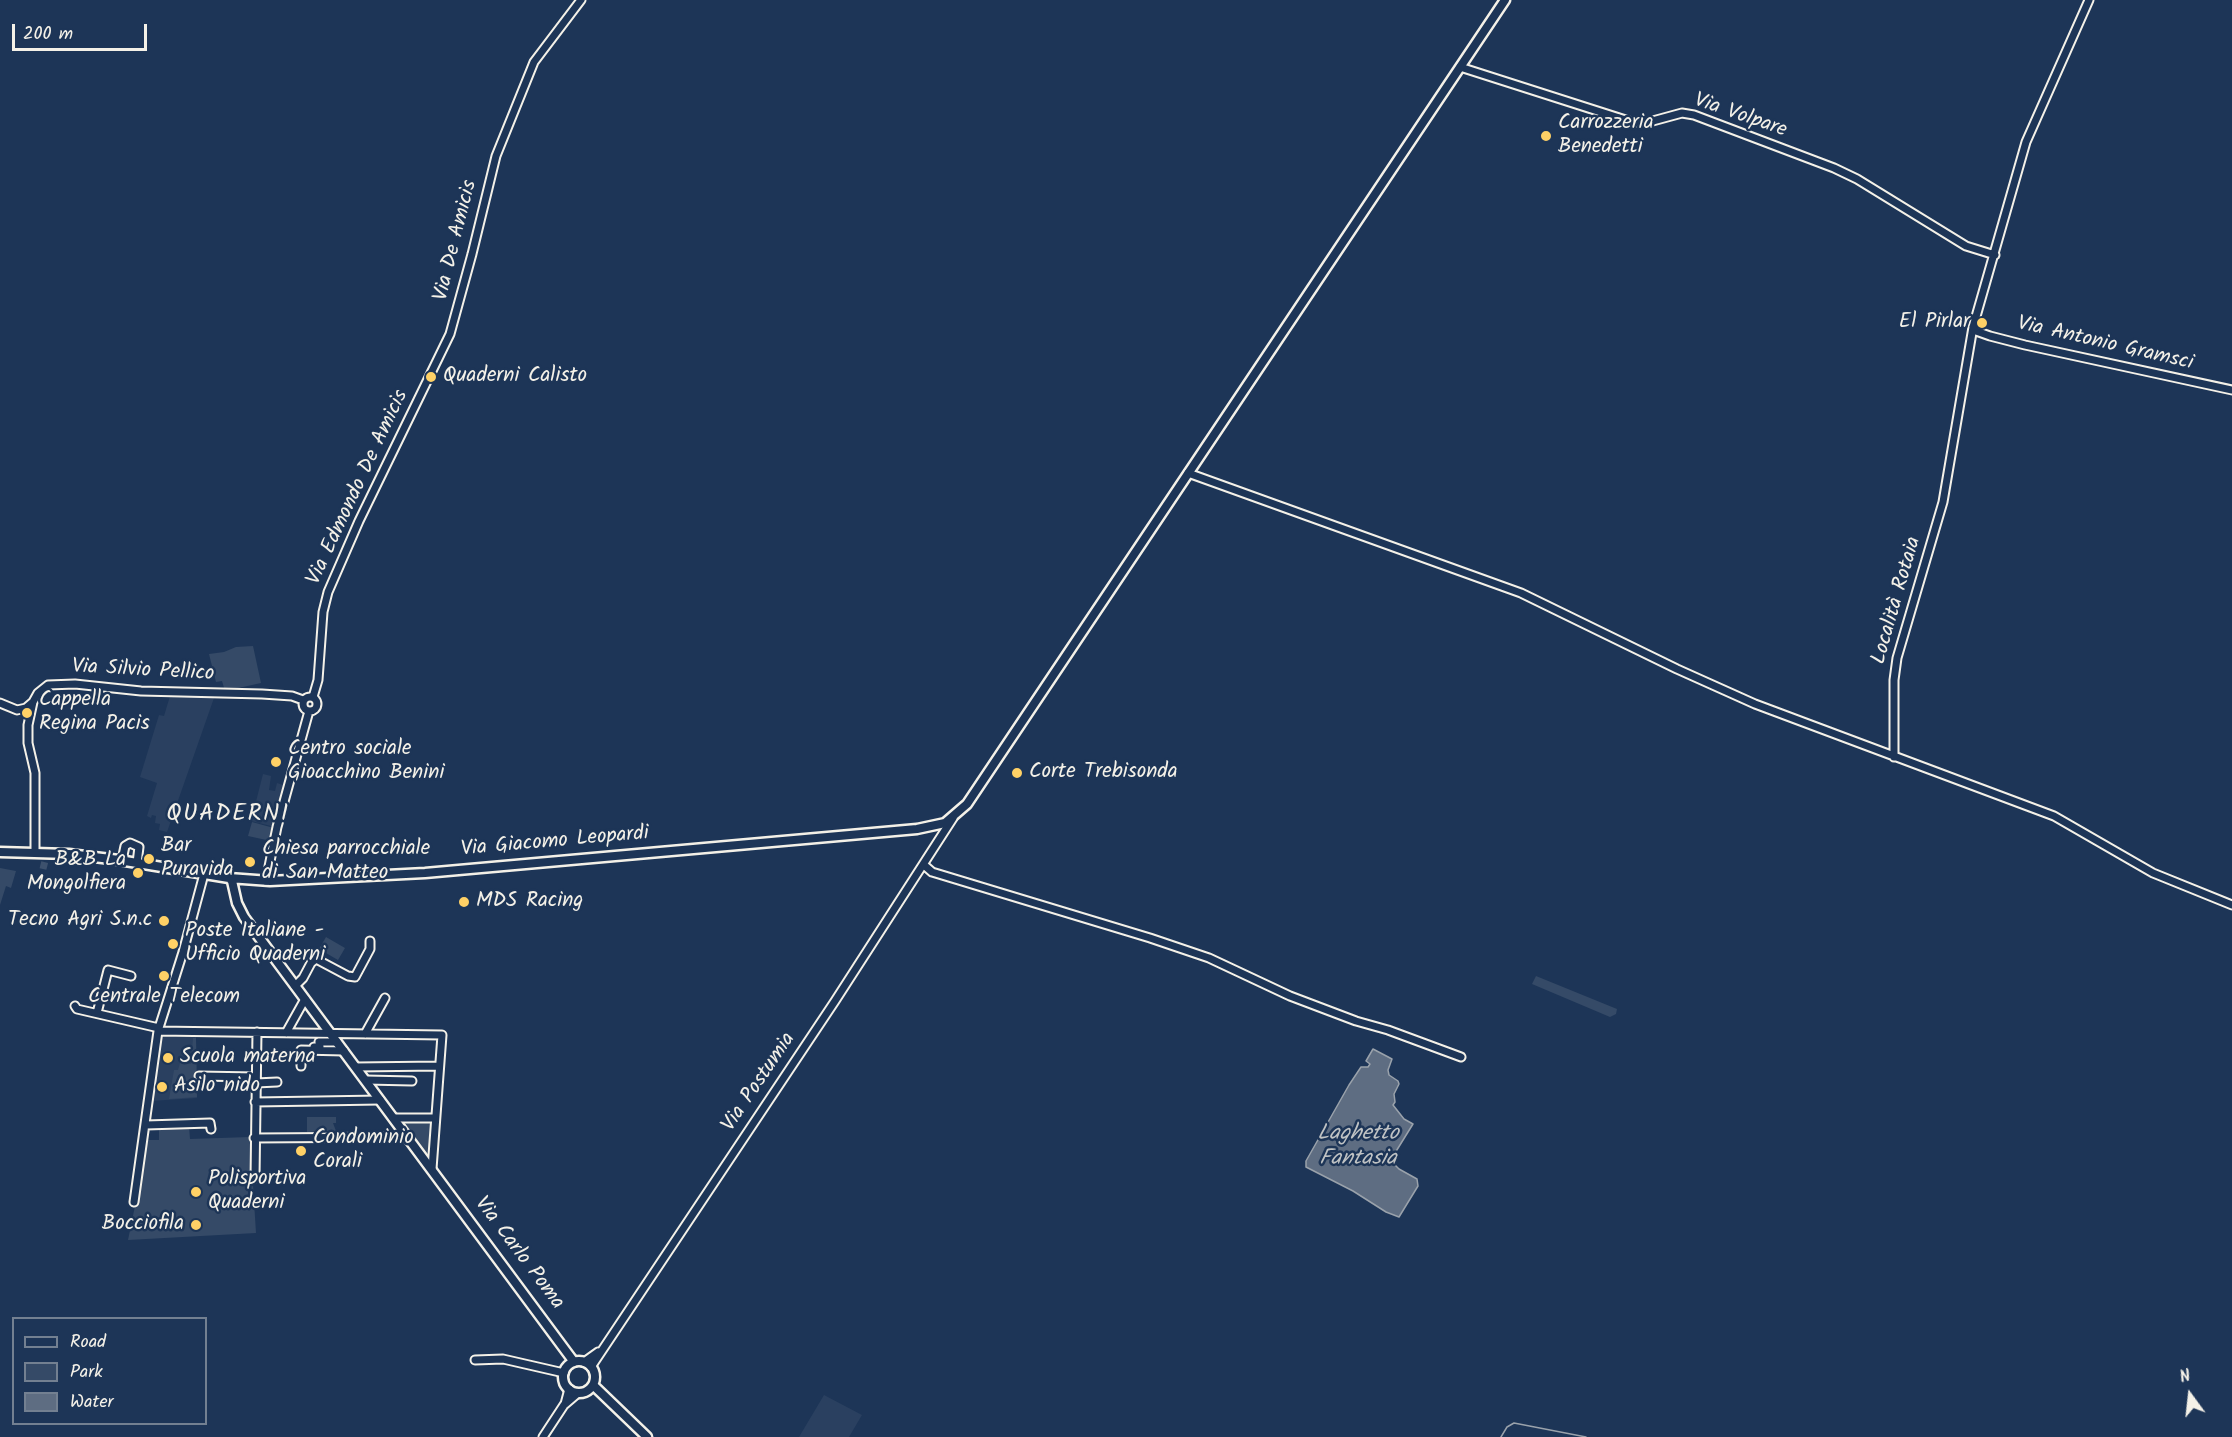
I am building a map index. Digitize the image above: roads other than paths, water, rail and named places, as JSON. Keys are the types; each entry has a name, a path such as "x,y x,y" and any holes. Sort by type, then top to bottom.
{"main road":[{"path":"954,816 967,804 1504,0"},
{"name":"Via Giacomo Leopardi","path":"0,852 35,853 46,857 122,860 229,878 266,881 441,871 917,829 938,825 954,816"},
{"name":"Via Carlo Poma","path":"229,878 244,917 574,1362"},
{"path":"574,1362 588,1365 595,1376 593,1385 586,1391 578,1393 569,1389 564,1382 567,1366 574,1362"},
{"path":"593,1385 647,1437"}],"street":[{"name":"Via De Amicis","path":"450,334 496,156 534,62 581,0"},
{"path":"1973,327 2026,142 2089,0"},
{"name":"Via Volpare","path":"1460,67 1641,124 1682,113 1695,115 1834,168 1857,179 1966,246 1995,255"},
{"name":"Via Antonio Gramsci","path":"1973,327 1976,331 2013,342 2232,390"},
{"name":"Località Rotaia","path":"1894,757 1894,680 1897,657 1944,502 1973,327"},
{"name":"Via Edmondo De Amicis","path":"312,697 318,680 323,612 328,592 359,521 450,334"},
{"path":"1188,473 1521,593 1677,669 1755,704 2054,816 2172,883 2232,905"},
{"name":"Via Silvio Pellico","path":"27,716 43,688 62,683 149,691 292,696 303,700"},
{"path":"266,881 277,827 309,711 316,706 316,701 308,696 303,700 303,707 309,711"},
{"path":"0,703 27,716 28,742 35,773 35,853"},
{"name":"Via Postumia","path":"588,1365 601,1351 924,865 954,816"},
{"path":"122,860 125,846 130,843 139,847 137,863"},
{"path":"924,865 932,872 952,879 1209,958 1290,996 1461,1057"},
{"path":"134,1202 158,1061 158,1030 183,952 204,874"},
{"path":"295,986 316,959 348,976 355,977 370,949 370,941"},
{"path":"97,1013 108,970 131,976"},
{"path":"364,1034 385,998"},
{"path":"286,1033 305,999"},
{"path":"75,1006 77,1009 158,1030 442,1035 432,1169"},
{"path":"255,1178 257,1032"},
{"path":"299,1047 320,1047 320,1042 337,1042"},
{"path":"301,1066 301,1050 344,1051"},
{"path":"356,1067 439,1066"},
{"path":"199,1076 277,1083"},
{"path":"366,1080 412,1081"},
{"path":"255,1102 380,1100"},
{"path":"393,1118 435,1118"},
{"path":"146,1125 210,1123 211,1129"},
{"path":"254,1138 408,1137"},
{"path":"475,1360 503,1359 564,1373"},
{"path":"543,1437 564,1405 569,1389"},
{"path":"564,1405 578,1393"}],"water":[{"name":"Laghetto Fantasia","path":"1373,1049 1392,1059 1388,1070 1389,1075 1399,1084 1394,1094 1393,1105 1404,1119 1413,1124 1393,1159 1399,1169 1417,1179 1418,1186 1399,1217 1306,1167 1306,1161 1349,1085 1361,1067 1368,1067 1370,1064 1366,1061"}],"waterway":[{"path":"1501,1437 1507,1427 1514,1423 1586,1437"}],"tunnel":[{"path":"43,869 45,861"}],"place":[{"name":"Carrozzeria Benedetti","path":"1546,136"},
{"name":"El Pirlar","path":"1982,323"},
{"name":"Quaderni Calisto","path":"431,377"},
{"name":"Cappella Regina Pacis","path":"27,713"},
{"name":"Centro sociale Gioacchino Benini","path":"276,762"},
{"name":"Corte Trebisonda","path":"1017,773"},
{"name":"Bar Puravida","path":"149,859"},
{"name":"Chiesa parrocchiale di San Matteo","path":"250,862"},
{"name":"B&B La Mongolfiera","path":"138,873"},
{"name":"MDS Racing","path":"464,902"},
{"name":"Tecno Agri S.n.c","path":"164,921"},
{"name":"Poste Italiane - Ufficio Quaderni","path":"173,944"},
{"name":"Centrale Telecom","path":"164,976"},
{"name":"Scuola materna","path":"168,1058"},
{"name":"Asilo nido","path":"162,1087"},
{"name":"Condominio Corali","path":"301,1151"},
{"name":"Polisportiva Quaderni","path":"196,1192"},
{"name":"Bocciofila","path":"196,1225"}],"district":[{"name":"QUADERNI","path":"228,816"}]}
